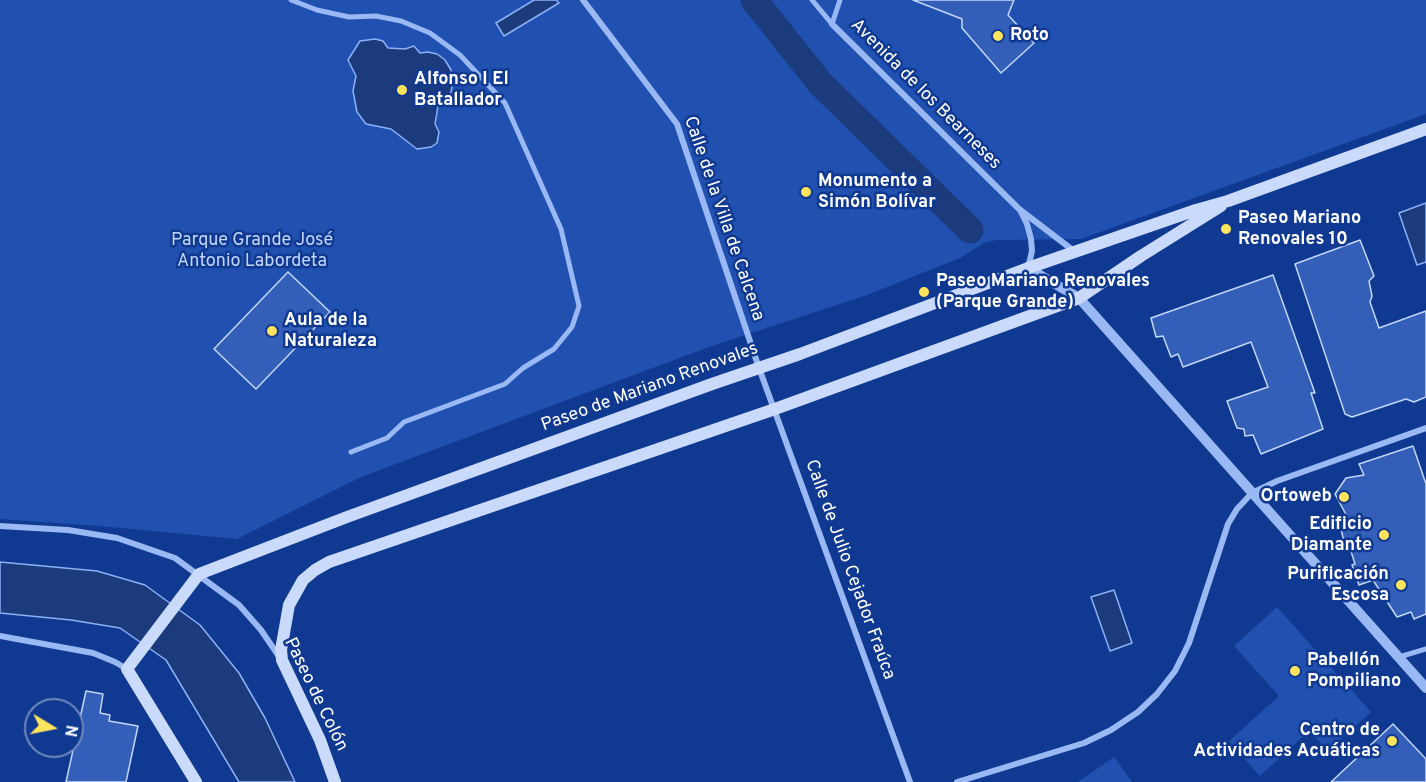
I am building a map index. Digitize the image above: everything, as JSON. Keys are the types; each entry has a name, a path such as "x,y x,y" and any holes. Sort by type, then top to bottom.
{"main road":[{"name":"Paseo de Mariano Renovales","path":"126,669 199,574 347,517 1028,268 1228,201 1426,129"},
{"name":"Paseo de Mariano Renovales","path":"282,660 282,636 289,605 303,580 330,562 775,409 1079,298 1228,201"},
{"name":"Paseo de Colón","path":"282,660 320,740 335,782"},
{"path":"126,669 195,782"}],"street":[{"path":"291,0 316,10 349,17 376,16 401,21 430,33 460,55 505,103 561,229 579,306 572,327 554,349 522,369 505,384 404,422 387,438 351,452"},
{"name":"Calle de la Villa de Calcena","path":"583,0 677,124 759,368"},
{"name":"Avenida de los Bearneses","path":"812,0 832,24 1020,209 1075,251"},
{"path":"832,24 840,0"},
{"name":"Avenida de los Bearneses","path":"1020,209 1028,224 1031,239 1032,251 1028,268"},
{"path":"1028,268 1079,298 1426,688"},
{"name":"Calle de Julio Cejador Fraúca","path":"759,368 910,782"},
{"path":"957,782 1084,743 1111,730 1138,712 1157,694 1175,670 1189,643 1228,524 1237,509 1252,493 1277,481 1426,428"},
{"name":"Paseo de Colón","path":"0,526 68,530 117,538 175,558 199,574 244,611 282,660"},
{"path":"0,636 93,654 126,669"},
{"path":"1398,657 1426,649"}],"green space":[{"name":"Parque Grande José Antonio Labordeta","path":"0,0 1426,0 1426,114 1081,239 996,240 984,243 960,258 867,295 709,347 359,478 237,539 0,519"},
{"name":"Pabellón Pompiliano","path":"1277,607 1371,712 1328,751 1309,731 1260,776 1229,741 1279,696 1234,646"},
{"path":"1114,757 1132,782 1078,782"}],"shaded area":[{"path":"534,0 556,0 559,3 504,36 496,23"},
{"path":"375,39 383,41 388,48 405,49 414,46 420,53 437,54 445,60 451,70 453,80 451,92 444,104 438,106 435,124 439,132 437,143 431,147 417,149 391,129 366,124 357,112 353,91 356,76 348,60 360,41"},
{"path":"1426,203 1426,262 1417,265 1399,213"},
{"path":"0,562 97,571 145,585 200,625 239,673 265,718 295,782 239,782 166,660 120,628 71,620 0,613"},
{"path":"1114,590 1132,643 1110,651 1091,597"}],"building":[{"name":"Roto","path":"913,0 1014,0 1008,15 1034,43 1001,73 962,28 962,19"},
{"path":"1360,240 1374,276 1369,281 1372,296 1370,302 1379,328 1426,311 1426,397 1414,402 1406,399 1352,417 1345,414 1295,264"},
{"name":"Aula de la Naturaleza","path":"288,272 330,312 256,389 214,349"},
{"path":"1273,275 1315,393 1311,393 1323,429 1261,454 1253,435 1245,436 1244,429 1237,428 1227,401 1268,387 1251,342 1183,367 1178,354 1171,357 1163,336 1156,337 1151,318"},
{"name":"Edificio Diamante","path":"1413,446 1426,484 1426,614 1414,619 1411,612 1397,617 1373,580 1359,585 1352,565 1355,564 1349,545 1345,547 1340,524 1350,522 1335,494 1346,478 1364,475 1359,464"},
{"path":"86,691 103,694 100,713 110,715 109,721 138,726 126,782 66,782 71,758 84,758"},
{"name":"Centro de Actividades Acuáticas","path":"1393,724 1426,759 1426,782 1331,782"}],"waterway":[{"path":"754,0 820,83 970,230"}],"place":[{"name":"Roto","path":"998,36"},
{"name":"Alfonso I El Batallador","path":"402,90"},
{"name":"Monumento a Simón Bolívar","path":"806,192"},
{"name":"Paseo Mariano Renovales 10","path":"1226,229"},
{"name":"Paseo Mariano Renovales (Parque Grande)","path":"924,292"},
{"name":"Aula de la Naturaleza","path":"272,331"},
{"name":"Ortoweb","path":"1344,497"},
{"name":"Edificio Diamante","path":"1384,535"},
{"name":"Purificación Escosa","path":"1401,585"},
{"name":"Pabellón Pompiliano","path":"1295,671"},
{"name":"Centro de Actividades Acuáticas","path":"1392,741"}]}
